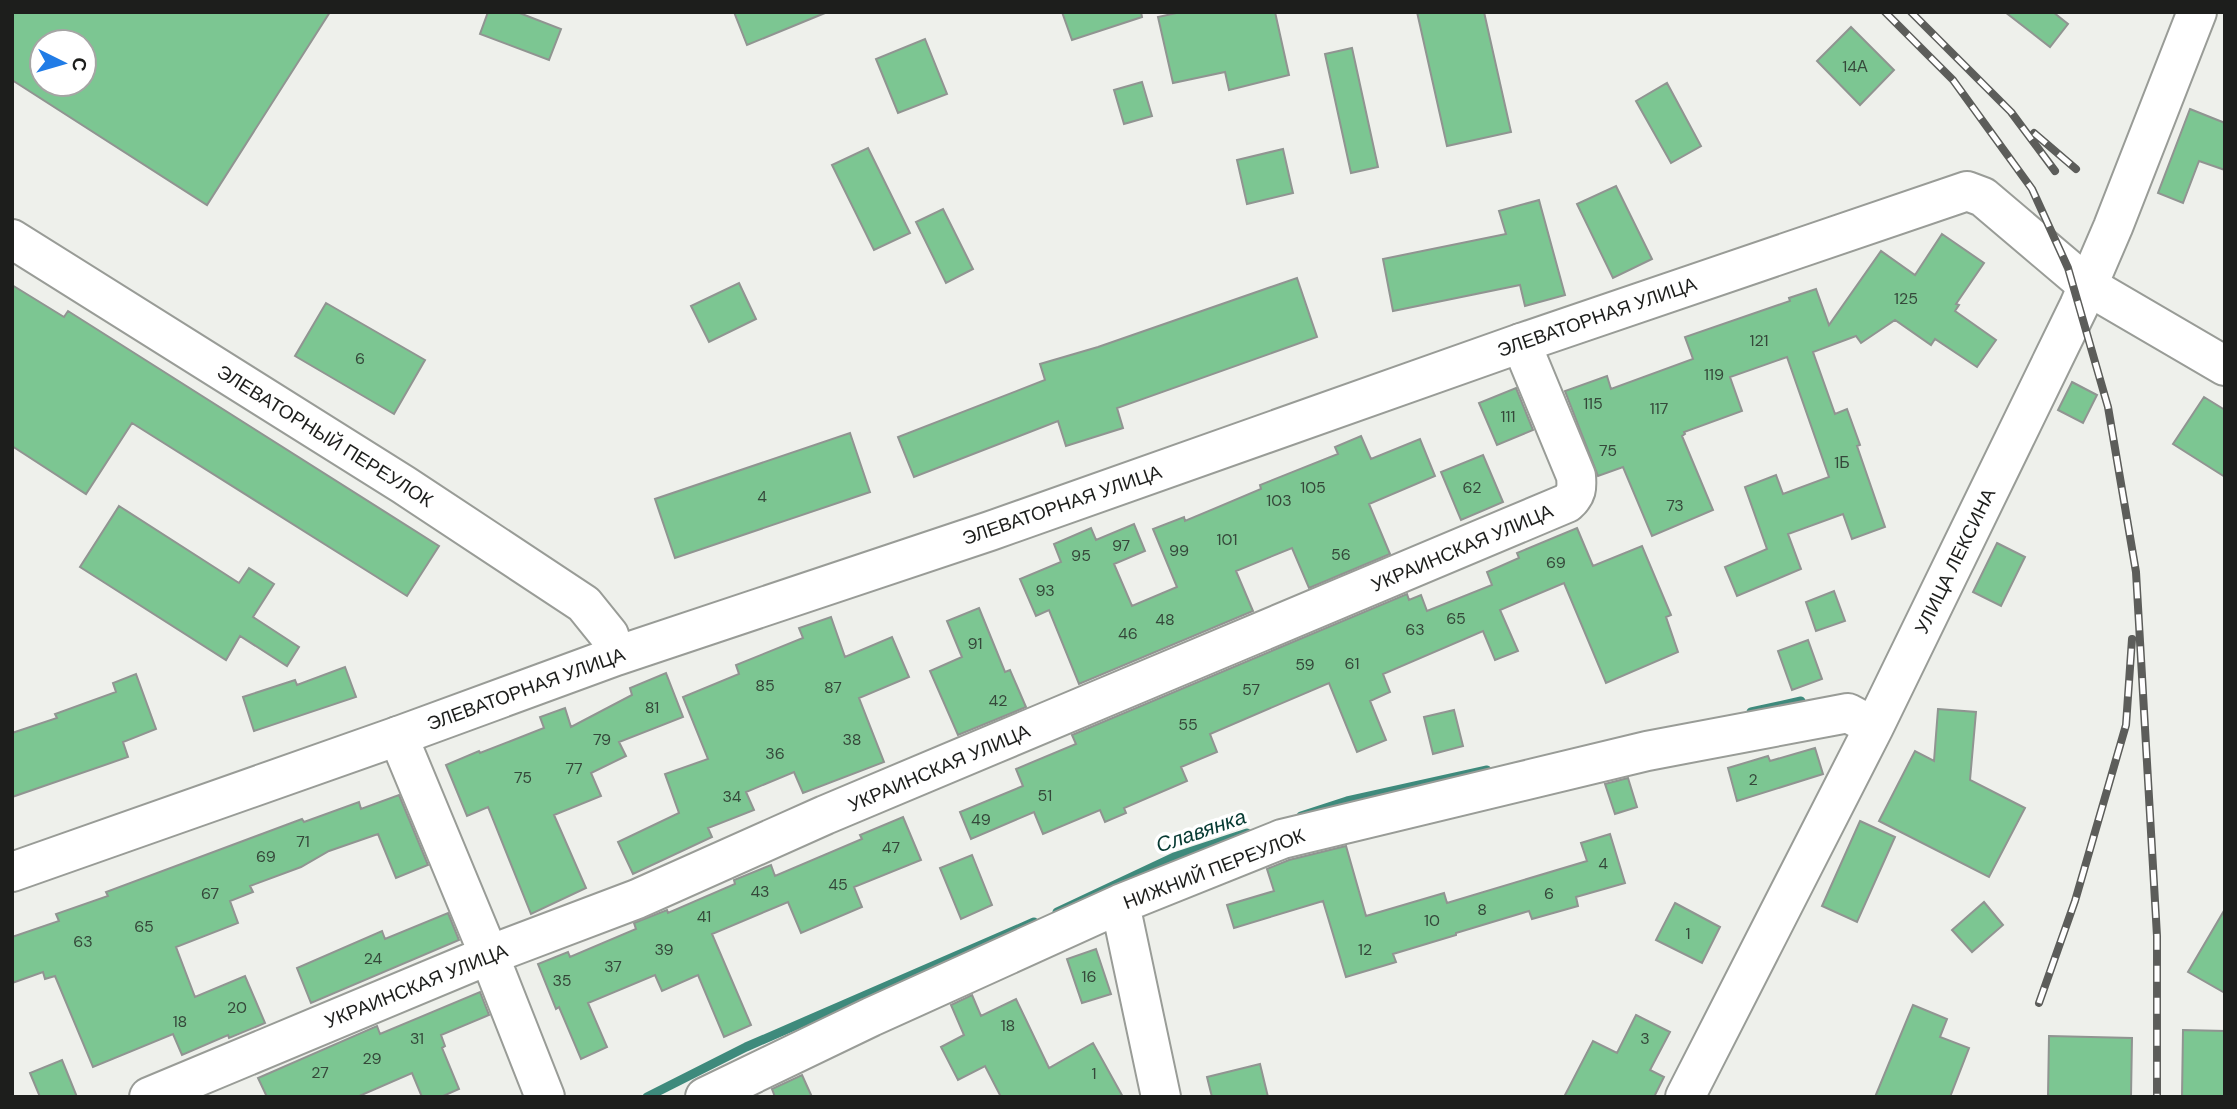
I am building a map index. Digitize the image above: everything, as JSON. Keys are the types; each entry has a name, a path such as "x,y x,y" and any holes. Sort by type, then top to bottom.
{"street":[{"name":"УЛИЦА ЛЕКСИНА","path":"1685,1097 1874,727 2088,286 2197,12"},
{"name":"ЭЛЕВАТОРНАЯ УЛИЦА","path":"12,872 616,656 990,531 1521,343 1967,191 1983,197 2088,286"},
{"name":"ЭЛЕВАТОРНЫЙ ПЕРЕУЛОК","path":"12,239 404,485 584,604 609,635 616,656"},
{"path":"2088,286 2225,366"},
{"name":"УКРАИНСКАЯ УЛИЦА","path":"149,1097 489,955 637,899 825,816 1567,503 1575,496 1576,476 1521,343"},
{"name":"НИЖНИЙ ПЕРЕУЛОК","path":"705,1097 871,1017 1120,904 1282,839 1647,751 1849,713 1874,727"},
{"path":"398,736 545,1097"},
{"path":"1120,904 1161,1097"}],"building":[{"path":"12,12 330,12 207,205 40,98 98,98 98,28 28,28 28,90 12,80"},
{"path":"488,12 517,12 561,29 549,60 480,34"},
{"path":"734,12 825,12 825,13 747,45"},
{"path":"1062,12 1141,12 1142,17 1072,40"},
{"path":"1181,12 1275,12 1289,75 1229,90 1225,72 1173,83 1158,17"},
{"path":"1417,12 1484,12 1511,132 1447,146"},
{"path":"2005,12 2053,12 2068,24 2050,47"},
{"path":"1851,27 1894,70 1860,105 1817,61"},
{"path":"925,39 947,94 898,113 876,59"},
{"path":"1352,48 1378,167 1351,173 1325,54"},
{"path":"1142,82 1152,116 1124,124 1114,90"},
{"path":"1667,83 1701,146 1671,163 1636,101"},
{"path":"2190,109 2225,123 2225,170 2199,161 2183,203 2158,193"},
{"path":"868,148 910,233 874,250 832,165"},
{"path":"1283,149 1293,193 1247,204 1237,160"},
{"path":"1616,186 1652,259 1613,278 1577,204"},
{"path":"1539,200 1565,295 1525,306 1520,285 1393,311 1383,259 1506,234 1499,211"},
{"path":"943,209 973,269 946,283 916,222"},
{"path":"1942,234 1984,263 1956,304 1959,305 1955,311 1996,340 1977,367 1935,339 1931,345 1895,320 1861,343 1856,336 1813,352 1835,414 1847,409 1885,527 1852,539 1843,514 1788,534 1801,569 1737,596 1725,567 1767,549 1745,487 1776,475 1783,494 1829,477 1787,357 1730,377 1742,411 1684,432 1682,436 1713,510 1652,536 1623,467 1598,476 1565,391 1607,376 1611,389 1693,359 1685,337 1790,301 1789,298 1816,289 1829,325 1881,251 1915,275"},
{"path":"1297,278 1317,337 1117,408 1123,428 1066,446 1058,421 914,477 898,437 1045,380 1040,364 1098,347"},
{"path":"739,283 756,319 709,342 691,306"},
{"path":"12,285 64,317 68,311 439,546 407,596 132,423 86,494 12,446"},
{"path":"326,303 425,360 394,414 295,356"},
{"path":"2072,382 2097,395 2083,423 2058,410"},
{"path":"1516,388 1533,430 1497,445 1479,403"},
{"path":"2204,397 2225,410 2225,477 2173,444"},
{"path":"850,433 870,492 675,558 655,499"},
{"path":"1361,436 1371,459 1420,439 1435,476 1369,504 1390,554 1309,588 1292,548 1236,571 1253,611 1079,684 1049,610 1036,616 1020,579 1061,562 1054,544 1091,528 1096,540 1134,524 1145,551 1114,564 1132,606 1177,587 1153,529 1184,517 1185,521 1261,489 1260,485 1338,454 1335,447"},
{"path":"1483,455 1503,502 1461,520 1441,472"},
{"path":"119,506 239,583 249,568 274,584 253,617 299,647 287,666 240,636 226,660 80,567"},
{"path":"1577,528 1593,566 1642,546 1671,615 1666,617 1678,652 1606,683 1564,583 1500,610 1518,651 1495,660 1483,631 1383,674 1390,692 1370,701 1386,740 1357,752 1329,683 1210,734 1217,752 1181,767 1187,781 1124,808 1126,813 1105,822 1100,810 1043,834 1034,812 971,839 960,812 1023,786 1016,769 1076,744 1072,735 1407,594 1409,600 1421,595 1427,611 1492,585 1487,572 1519,558 1517,553"},
{"path":"1997,543 2025,557 2001,606 1973,592"},
{"path":"1834,591 1845,621 1816,631 1806,602"},
{"path":"979,608 1005,672 1010,670 1026,707 958,735 930,671 962,657 947,621"},
{"path":"831,617 845,657 892,637 909,677 859,698 884,762 803,793 794,772 746,792 754,810 708,828 712,837 633,874 618,842 679,813 665,774 708,759 683,697 739,674 736,665 803,638 799,628"},
{"path":"1808,640 1822,679 1792,690 1778,651"},
{"path":"345,667 356,697 254,731 243,697 295,680 297,685"},
{"path":"666,673 683,717 619,742 626,756 591,773 601,796 554,815 586,888 531,914 488,807 467,816 446,765 544,728 540,717 565,708 571,727 632,695 630,688"},
{"path":"136,674 156,729 123,742 128,757 12,797 12,733 57,718 55,714 116,692 113,683"},
{"path":"1938,709 1976,712 1970,780 2025,808 1989,877 1879,821 1915,751 1934,761"},
{"path":"1454,710 1463,746 1433,754 1424,717"},
{"path":"1815,748 1823,774 1737,801 1728,768 1768,756 1770,761"},
{"path":"1628,778 1637,807 1615,814 1605,784"},
{"path":"399,795 428,865 396,878 378,834 329,851 301,867 250,886 253,892 230,901 238,923 176,947 195,997 245,976 265,1023 229,1038 228,1035 182,1055 173,1034 93,1067 55,976 45,979 43,972 12,983 12,937 59,921 56,914 108,896 106,892 302,819 304,822 359,802 361,809"},
{"path":"903,817 921,860 854,887 862,907 801,933 788,902 712,934 751,1025 724,1037 698,975 662,991 655,975 588,1003 607,1047 581,1059 559,1007 556,1009 538,964 568,952 570,957 636,929 634,923 667,910 668,913 771,865 775,876 862,839 860,835"},
{"path":"1860,821 1895,837 1857,922 1822,906"},
{"path":"1610,834 1625,883 1576,897 1578,906 1532,919 1529,911 1393,954 1396,962 1346,977 1323,901 1234,928 1227,905 1274,891 1267,869 1289,860 1346,846 1366,916 1444,893 1447,903 1587,861 1581,843"},
{"path":"972,855 992,905 961,919 940,868"},
{"path":"1984,902 2003,925 1972,952 1952,930"},
{"path":"1675,903 1720,927 1702,963 1656,940"},
{"path":"2225,909 2225,993 2188,972"},
{"path":"448,913 459,940 311,1003 297,968 382,931 385,939"},
{"path":"1096,949 1111,994 1082,1003 1067,959"},
{"path":"480,992 489,1015 441,1035 445,1046 442,1048 459,1089 441,1097 422,1097 412,1073 357,1097 267,1097 258,1078 377,1026 380,1034"},
{"path":"972,995 981,1016 1016,999 1049,1068 1093,1043 1123,1097 1001,1097 985,1066 958,1080 941,1047 964,1035 951,1005"},
{"path":"1913,1005 1947,1019 1940,1037 1969,1048 1950,1097 1875,1097"},
{"path":"1636,1015 1670,1032 1650,1070 1664,1077 1654,1097 1564,1097 1593,1041 1617,1053"},
{"path":"2183,1030 2225,1031 2225,1097 2182,1097"},
{"path":"2049,1036 2132,1038 2131,1097 2048,1097"},
{"path":"62,1060 77,1097 40,1097 30,1073"},
{"path":"1260,1064 1268,1097 1212,1097 1207,1077"},
{"path":"802,1075 812,1097 775,1097 772,1089"}],"waterway":[{"name":"Славянка","path":"1751,712 1801,701"},
{"name":"Славянка","path":"1301,816 1347,801 1487,770"},
{"name":"Славянка","path":"1057,912 1174,857 1247,833"},
{"name":"Славянка","path":"647,1097 746,1047 1034,922"}],"railway":[{"path":"1885,12 1953,80 2032,189 2068,268 2108,407 2136,572 2157,936 2157,1097"},
{"path":"1911,12 2011,112 2055,171"},
{"path":"2034,133 2076,169"},
{"path":"2039,1003 2075,901 2126,725 2132,639"}]}
